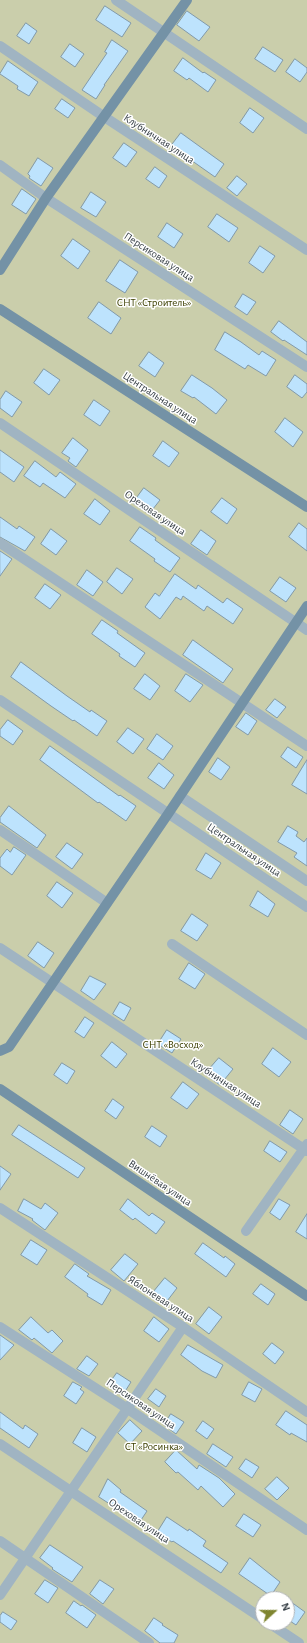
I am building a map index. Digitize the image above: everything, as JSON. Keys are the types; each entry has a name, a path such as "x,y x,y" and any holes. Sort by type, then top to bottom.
{"street":[{"path":"116,0 307,129"},
{"path":"0,270 46,198 187,0"},
{"name":"Клубничная улица","path":"0,46 103,116 307,250"},
{"name":"Персиковая улица","path":"0,165 46,198 307,367"},
{"name":"Центральная улица","path":"0,309 307,507"},
{"name":"Ореховая улица","path":"0,423 307,630"},
{"path":"0,543 307,746"},
{"path":"0,1051 9,1047 168,814 307,606"},
{"name":"Центральная улица","path":"0,700 307,907"},
{"name":"Центральная улица","path":"180,796 307,881"},
{"path":"0,830 107,903"},
{"path":"172,944 307,1034"},
{"path":"0,948 52,983"},
{"name":"Клубничная улица","path":"52,983 306,1148"},
{"name":"Вишнёвая улица","path":"0,1088 307,1296"},
{"path":"246,1231 306,1148"},
{"name":"Яблоневая улица","path":"0,1208 183,1327 307,1412"},
{"name":"Персиковая улица","path":"0,1326 128,1409 307,1530"},
{"path":"0,1596 183,1327"},
{"name":"Ореховая улица","path":"0,1444 72,1490 255,1614"},
{"path":"0,1541 149,1643"},
{"path":"281,1631 299,1643"}],"green space":[{"path":"0,0 307,0 307,1643 0,1643"}],"building":[{"path":"105,6 131,23 122,37 96,20"},
{"path":"187,11 210,27 199,41 177,25"},
{"path":"26,23 37,31 29,44 17,36"},
{"path":"112,40 128,51 96,99 82,90 107,53 105,52"},
{"path":"70,44 84,54 75,67 61,57"},
{"path":"263,47 283,60 275,72 255,59"},
{"path":"183,58 203,73 204,72 216,80 208,92 189,78 187,80 174,71"},
{"path":"295,59 307,68 307,72 300,82 286,72"},
{"path":"8,61 38,82 29,96 17,89 18,86 0,74"},
{"path":"62,99 75,108 68,118 55,109"},
{"path":"250,108 264,118 253,133 240,123"},
{"path":"181,133 224,164 215,177 171,146"},
{"path":"124,143 137,152 126,167 113,158"},
{"path":"38,158 53,168 41,186 29,178 30,176 28,174"},
{"path":"155,167 167,176 159,188 146,179"},
{"path":"237,176 247,184 237,196 227,188"},
{"path":"22,189 36,199 26,214 12,205"},
{"path":"91,192 106,202 96,217 81,208"},
{"path":"217,214 238,228 229,242 208,227"},
{"path":"167,223 183,234 174,248 158,237"},
{"path":"73,239 90,251 78,269 61,256"},
{"path":"260,246 275,256 263,273 249,263"},
{"path":"120,260 138,272 125,293 106,281"},
{"path":"243,294 256,302 247,315 235,307"},
{"path":"99,302 121,318 111,334 88,318"},
{"path":"279,321 307,342 307,355 271,332"},
{"path":"225,332 259,355 262,351 276,360 266,376 248,365 245,369 215,350"},
{"path":"149,352 164,363 155,377 139,366"},
{"path":"44,369 60,380 49,395 34,383"},
{"path":"192,375 227,400 216,414 194,397 193,398 181,391"},
{"path":"295,375 307,384 307,392 302,398 287,387"},
{"path":"6,391 22,402 12,417 0,408 0,400"},
{"path":"94,400 110,411 100,426 84,415"},
{"path":"285,418 303,432 293,447 275,432"},
{"path":"73,438 88,450 76,467 68,461 70,458 62,453"},
{"path":"163,441 179,453 169,467 153,456"},
{"path":"0,450 24,467 14,482 0,472"},
{"path":"35,461 56,477 60,472 76,484 65,498 43,483 40,487 24,476"},
{"path":"144,488 160,500 149,514 133,503"},
{"path":"222,498 237,509 227,524 211,512"},
{"path":"95,499 110,511 100,525 84,514"},
{"path":"0,517 17,529 19,526 35,537 25,551 0,537"},
{"path":"299,523 307,529 307,551 289,537"},
{"path":"140,527 180,558 170,572 130,541"},
{"path":"51,529 67,541 56,555 41,544"},
{"path":"201,530 216,541 207,555 191,544"},
{"path":"0,551 12,559 0,576"},
{"path":"117,568 133,579 122,594 107,582"},
{"path":"87,570 103,582 93,596 77,585"},
{"path":"175,574 196,589 198,585 223,603 227,598 243,609 233,624 207,606 204,611 183,596 181,600 176,597 160,619 145,607 155,593 159,596"},
{"path":"280,577 296,588 286,602 270,591"},
{"path":"45,584 61,595 50,609 35,598"},
{"path":"102,620 145,653 135,667 92,634"},
{"path":"193,640 233,669 223,683 183,655"},
{"path":"21,662 90,712 91,710 107,721 97,736 51,706 11,677"},
{"path":"145,674 160,686 150,700 134,689"},
{"path":"186,674 203,685 190,702 175,691"},
{"path":"275,699 286,707 277,718 266,710"},
{"path":"246,713 257,721 248,735 236,727"},
{"path":"8,720 23,731 13,745 0,736 0,730"},
{"path":"128,728 144,739 133,754 117,742"},
{"path":"157,734 173,746 163,760 147,749"},
{"path":"50,746 119,796 120,795 136,806 126,821 99,802 98,803 40,760"},
{"path":"288,747 303,757 296,768 281,757"},
{"path":"218,758 230,767 221,780 209,772"},
{"path":"307,760 307,794 292,785"},
{"path":"159,763 174,775 164,789 148,778"},
{"path":"9,806 46,835 37,848 0,822 0,818"},
{"path":"288,826 298,832 296,836 304,842 307,838 307,866 294,857 297,853 278,842"},
{"path":"67,843 83,854 72,869 56,857"},
{"path":"14,847 26,855 12,875 0,866 0,858 7,849 10,852"},
{"path":"206,853 221,863 211,879 196,870"},
{"path":"57,882 73,893 62,908 47,896"},
{"path":"258,891 275,904 268,917 250,906"},
{"path":"192,914 208,925 197,941 181,931"},
{"path":"38,942 54,953 44,968 28,956"},
{"path":"189,963 205,974 195,989 179,979"},
{"path":"90,976 106,984 94,1000 81,991"},
{"path":"120,1002 131,1008 124,1021 113,1014"},
{"path":"85,1017 94,1023 84,1038 75,1032"},
{"path":"167,1030 181,1039 172,1053 158,1044"},
{"path":"112,1042 127,1054 116,1068 101,1056"},
{"path":"273,1048 291,1062 279,1077 262,1064"},
{"path":"219,1058 233,1069 220,1085 205,1074"},
{"path":"62,1063 75,1071 67,1084 54,1075"},
{"path":"183,1082 199,1094 187,1109 171,1098"},
{"path":"113,1099 124,1107 116,1119 105,1111"},
{"path":"290,1110 303,1119 293,1134 280,1125"},
{"path":"19,1125 85,1168 78,1178 12,1135"},
{"path":"152,1126 167,1136 160,1147 145,1137"},
{"path":"270,1141 287,1152 280,1162 264,1151"},
{"path":"0,1166 11,1174 0,1190"},
{"path":"24,1199 41,1209 45,1203 58,1213 45,1230 32,1220 33,1219 18,1211"},
{"path":"128,1199 149,1216 152,1213 165,1222 156,1234 135,1218 133,1220 120,1210"},
{"path":"279,1199 290,1205 280,1220 270,1213"},
{"path":"307,1214 307,1239 296,1232"},
{"path":"31,1240 47,1250 37,1265 21,1255"},
{"path":"203,1243 224,1258 225,1256 235,1264 226,1277 195,1254"},
{"path":"125,1254 138,1264 124,1281 111,1270"},
{"path":"75,1264 89,1274 87,1276 111,1290 102,1305 87,1296 88,1294 65,1277"},
{"path":"165,1278 177,1288 164,1305 151,1295"},
{"path":"261,1284 275,1294 268,1305 253,1294"},
{"path":"209,1307 222,1317 209,1334 196,1324"},
{"path":"31,1317 48,1333 52,1330 63,1341 52,1353 34,1338 32,1340 19,1330"},
{"path":"154,1317 169,1329 159,1342 144,1331"},
{"path":"0,1335 14,1345 0,1360"},
{"path":"272,1343 284,1352 275,1364 263,1354"},
{"path":"188,1345 223,1365 216,1378 202,1371 181,1355"},
{"path":"87,1356 98,1364 89,1376 77,1369"},
{"path":"117,1373 131,1382 124,1393 109,1384"},
{"path":"73,1382 82,1387 80,1389 84,1392 76,1404 64,1396"},
{"path":"249,1382 262,1389 255,1402 242,1395"},
{"path":"156,1389 166,1396 159,1407 148,1399"},
{"path":"286,1411 307,1425 307,1442 291,1433 290,1435 276,1425"},
{"path":"0,1412 23,1429 25,1425 38,1434 29,1448 0,1428"},
{"path":"171,1414 184,1422 176,1434 164,1425"},
{"path":"130,1420 142,1431 130,1444 118,1433"},
{"path":"203,1421 214,1429 207,1439 196,1431"},
{"path":"82,1428 96,1437 87,1452 73,1443"},
{"path":"213,1444 233,1457 226,1467 207,1454"},
{"path":"176,1450 197,1469 199,1465 219,1478 235,1494 223,1507 201,1486 198,1490 178,1472 176,1473 165,1462"},
{"path":"246,1459 259,1467 252,1478 239,1469"},
{"path":"277,1477 289,1488 277,1500 265,1489"},
{"path":"108,1479 121,1490 120,1492 147,1511 139,1523 99,1497"},
{"path":"244,1514 261,1525 253,1537 236,1526"},
{"path":"167,1517 188,1531 189,1529 206,1541 203,1546 228,1563 221,1573 173,1541 172,1542 157,1533"},
{"path":"50,1545 83,1567 72,1582 52,1569 53,1568 40,1558"},
{"path":"250,1558 280,1582 274,1591 264,1591 239,1574"},
{"path":"45,1580 58,1588 48,1603 35,1594"},
{"path":"100,1580 114,1589 103,1604 90,1594"},
{"path":"74,1601 96,1615 87,1628 66,1613"},
{"path":"295,1605 305,1612 295,1624"},
{"path":"3,1612 17,1621 11,1630 0,1622 0,1616"},
{"path":"154,1618 178,1635 174,1643 160,1643 145,1631"}],"park label":[{"name":"СНТ «Строитель»","path":"154,303"},
{"name":"СНТ «Восход»","path":"173,1045"},
{"name":"СТ «Росинка»","path":"154,1447"}]}
